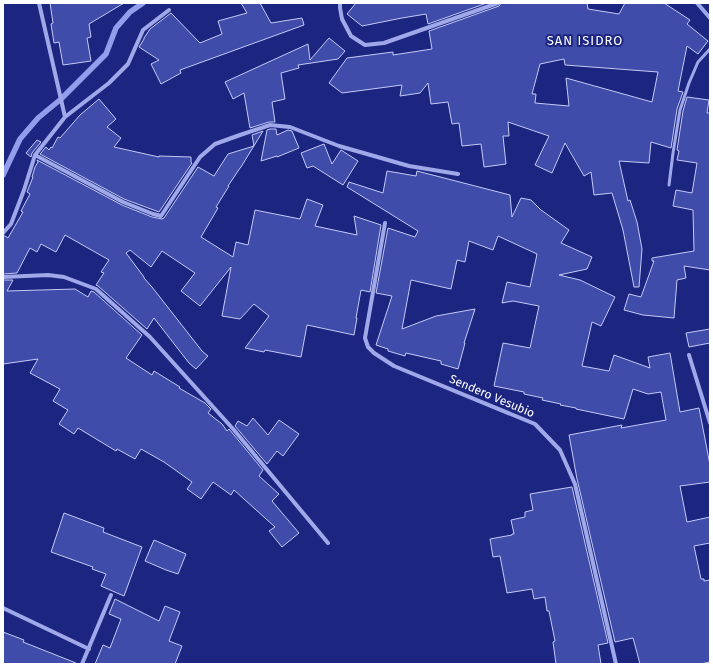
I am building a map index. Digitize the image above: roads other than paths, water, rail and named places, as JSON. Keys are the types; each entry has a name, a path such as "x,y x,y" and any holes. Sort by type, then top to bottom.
{"street":[{"path":"38,3 65,117"},
{"path":"340,3 342,20 351,36 366,45 384,43 498,3"},
{"path":"697,3 710,18"},
{"path":"3,233 11,224 35,155 52,132 65,117 109,83 128,64 143,30 169,10"},
{"path":"35,155 124,202 152,214 161,216 200,157 205,152 215,144 270,126 290,127 339,146 409,166 458,174"},
{"name":"Sendero Vesubio","path":"385,223 366,338 368,347 374,353 394,366 535,424 560,450 574,484 616,664"},
{"path":"3,277 48,275 64,277 96,289 150,337 234,430 328,543"},
{"path":"689,355 710,423"},
{"path":"82,664 111,595"},
{"path":"3,608 88,649"}],"lane":[{"path":"669,185 672,153 680,110 698,62 710,49"}],"waterway":[{"path":"3,175 20,139 38,118 61,99 106,54 116,28 130,12 143,3"}],"district":[{"name":"SAN ISIDRO","path":"585,40"}]}
